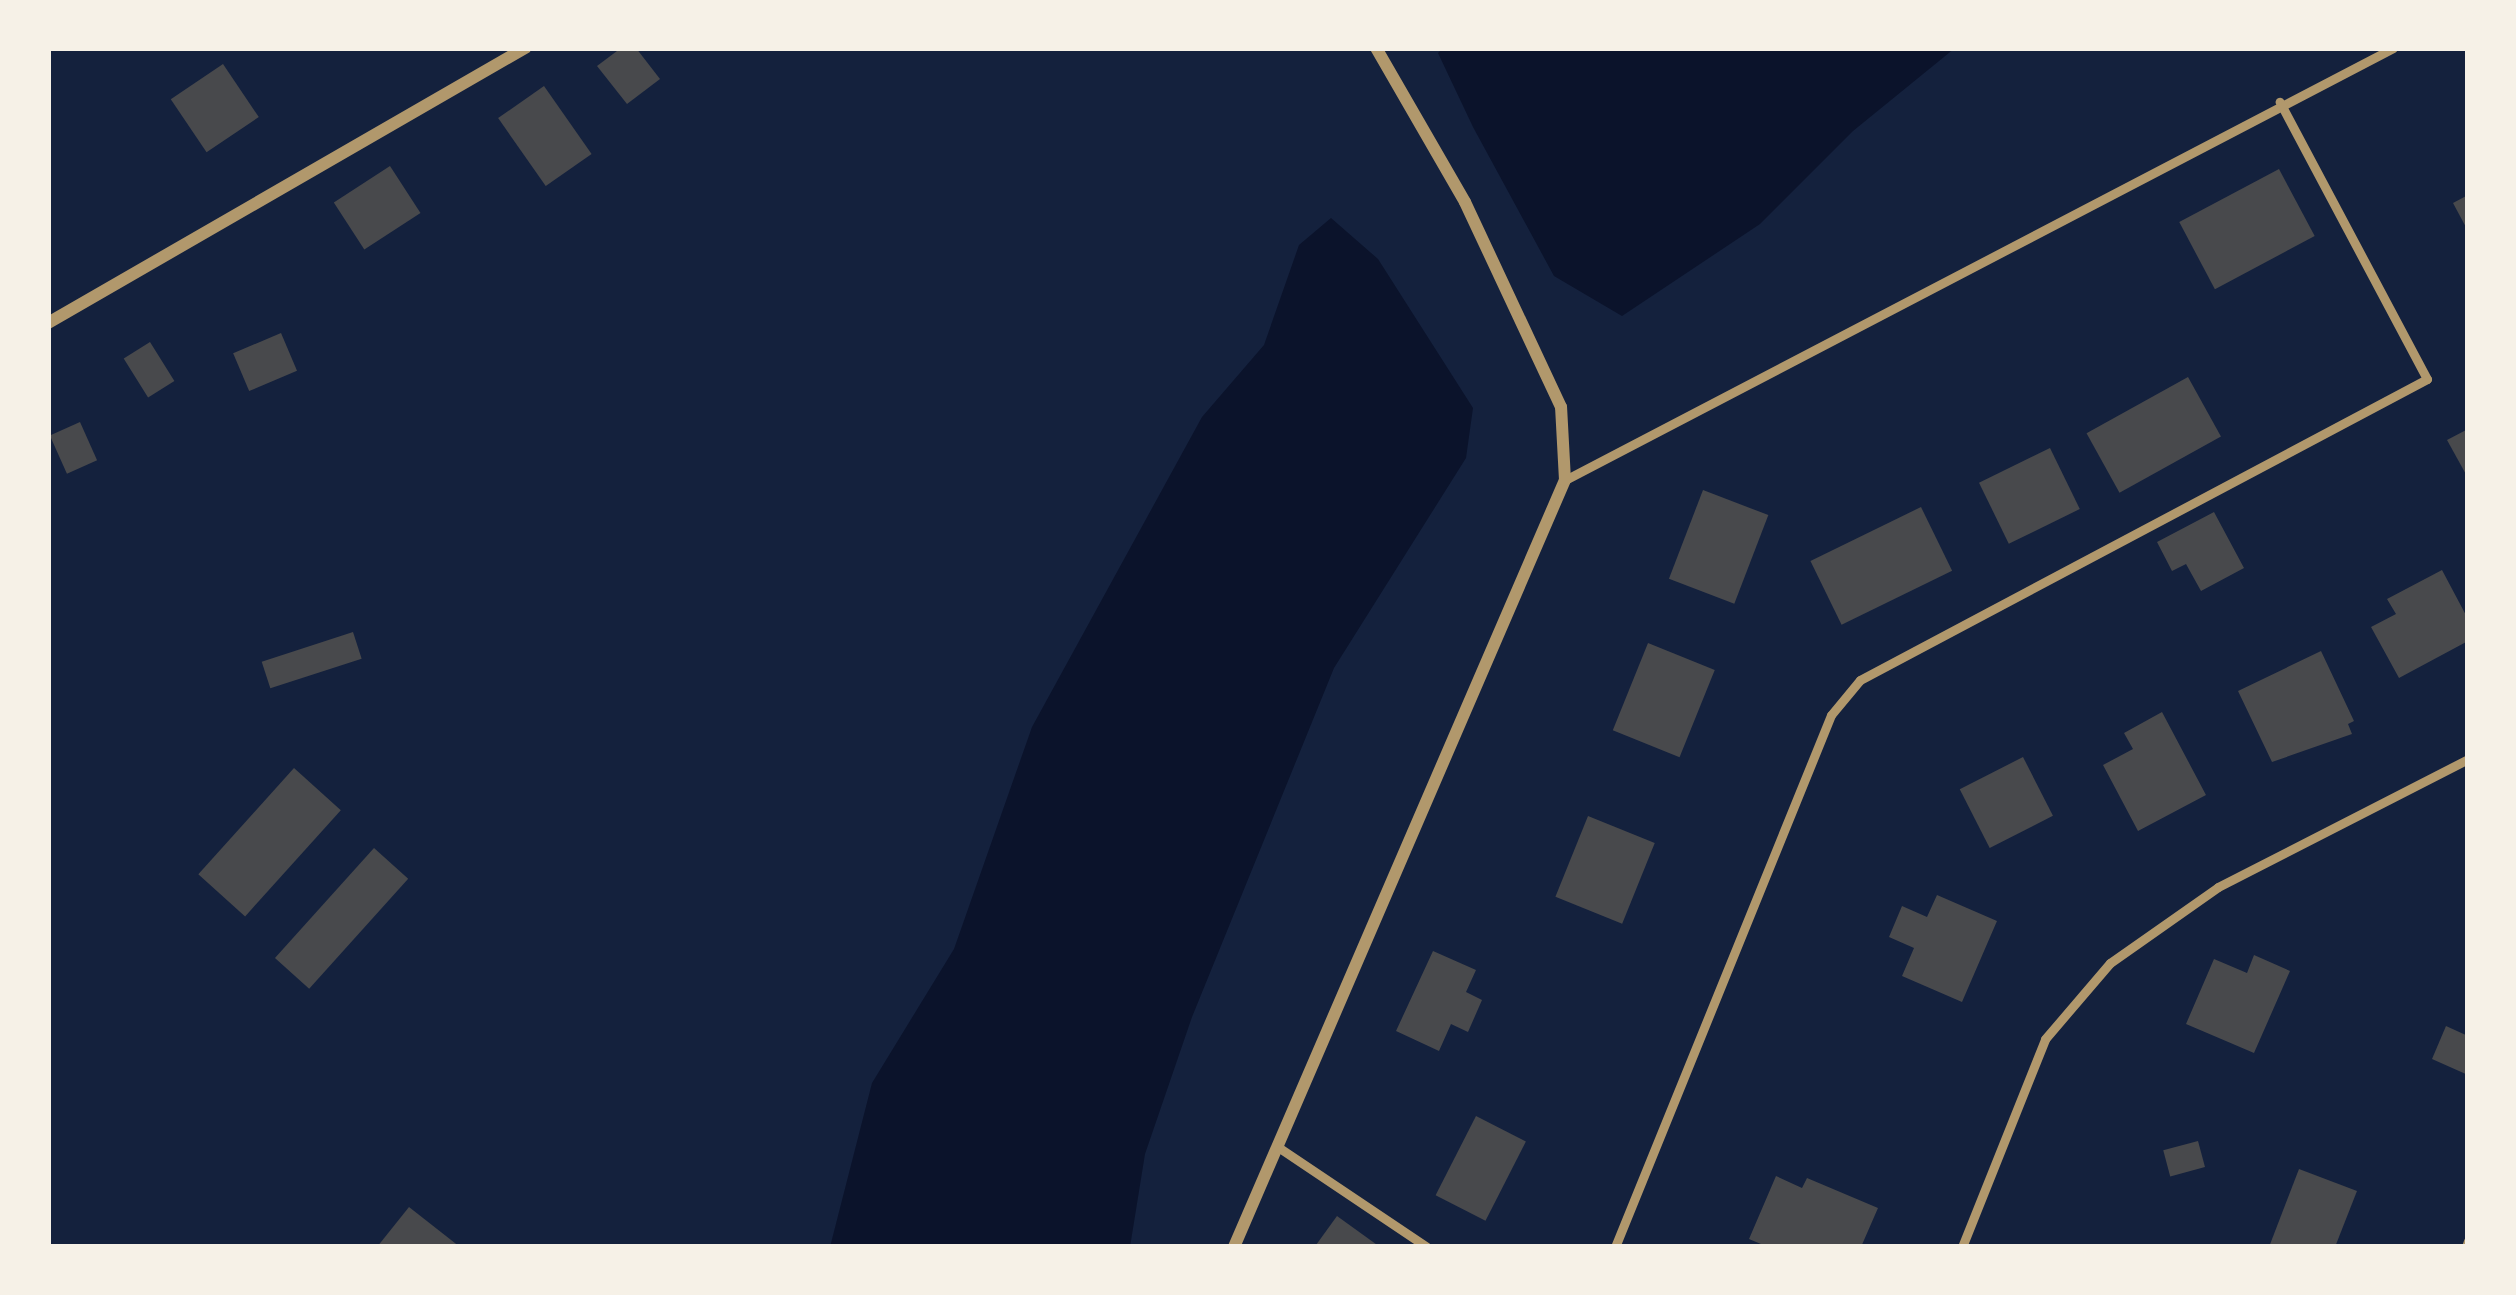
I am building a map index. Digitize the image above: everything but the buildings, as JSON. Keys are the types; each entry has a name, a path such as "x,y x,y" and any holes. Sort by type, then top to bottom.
{"street":[{"path":"48,323 526,48"},
{"path":"1234,1247 1565,480 1568,442 1561,407 1465,202 1376,48"}],"lane":[{"path":"1565,480 2280,102 2393,48"},
{"path":"1615,1247 1831,715 1860,680 2427,379 2280,102"},
{"path":"1962,1247 2045,1040 2110,963 2218,887 2468,759"},
{"path":"1278,1147 1427,1247"}],"water":[{"path":"1443,48 1955,48 1853,131 1760,224 1622,316 1554,276 1473,127 1438,53"},
{"path":"1331,218 1378,259 1473,408 1466,458 1334,668 1192,1017 1145,1154 1130,1247 830,1247 872,1083 954,949 1032,727 1202,417 1264,345 1299,245"}]}
